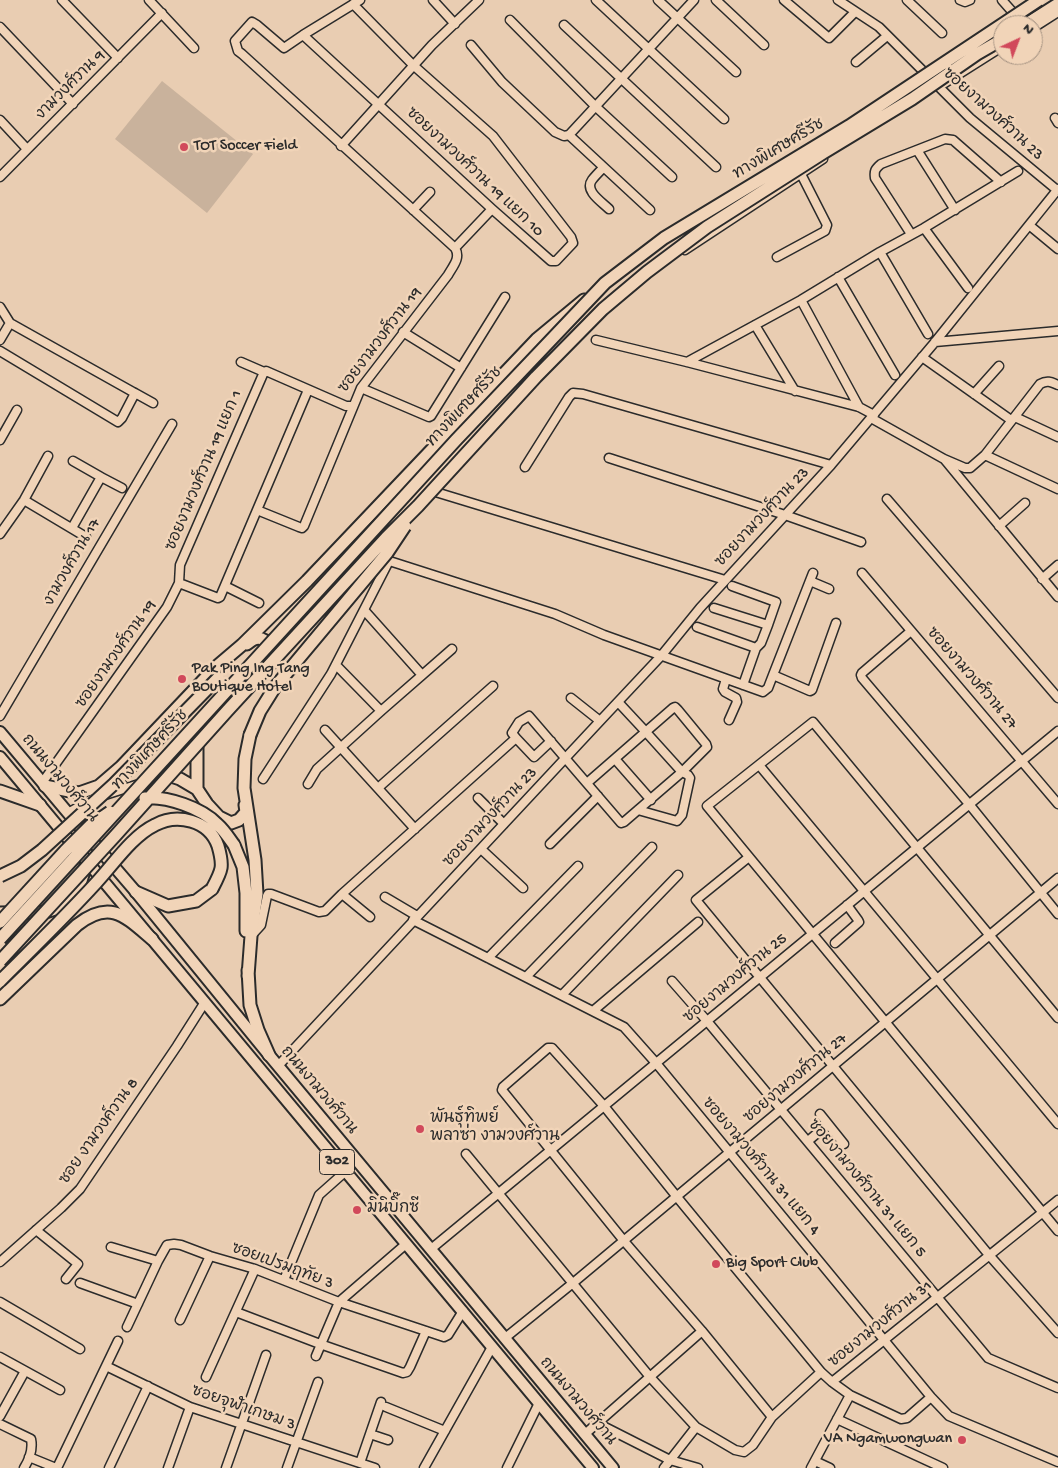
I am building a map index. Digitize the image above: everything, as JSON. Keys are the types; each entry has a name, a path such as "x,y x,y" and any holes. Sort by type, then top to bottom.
{"highway":[{"name":"ทางพิเศษศรีรัช","path":"0,939 462,434 604,283 664,238 849,126 1039,0"},
{"path":"1041,15 1058,4"},
{"name":"ทางพิเศษศรีรัช","path":"0,961 386,538 418,506 568,343 603,309 647,272 707,227 912,99 993,45"},
{"path":"0,876 21,866 114,784 218,678 242,646 261,625 307,581 537,339 604,283"},
{"path":"159,772 180,779 197,789 206,804 219,817 231,823 239,820 246,812 244,788 245,759 250,735 260,711 275,687 387,554 418,506"},
{"path":"261,625 261,632 271,641 276,641 275,645"},
{"path":"44,785 79,792 99,786 121,767 215,668 242,646 253,639 259,638 275,645"},
{"path":"197,732 197,789"},
{"path":"244,788 258,894 251,936 248,976"},
{"path":"0,791 40,805"},
{"path":"0,922 65,851 91,825 108,812 136,799 152,797 168,799 192,807 217,823 234,845 243,867 246,893 250,998 253,1017 269,1055"},
{"path":"0,981 138,837 155,824 174,818 190,820 204,827 216,840 221,857 221,872 212,889 196,901 168,906 136,892"},
{"path":"0,914 46,912 58,908 81,881 87,860"},
{"path":"0,999 77,925 98,912 109,911 124,916 152,939"}],"main road":[{"name":"ถนนงามวงศ์วาน","path":"0,732 136,892 278,1066 613,1468"},
{"name":"ถนนงามวงศ์วาน","path":"0,757 593,1468"}],"street":[{"path":"62,0 118,58"},
{"path":"149,0 194,48"},
{"path":"433,0 455,24"},
{"path":"341,146 413,64 479,0"},
{"path":"596,0 650,48 724,119"},
{"path":"658,0 736,72"},
{"path":"568,135 694,0"},
{"path":"716,0 764,46"},
{"path":"784,0 829,38 855,12"},
{"name":"ซอยงามวงศ์วาน 23","path":"278,1066 566,759 660,656 725,580 831,465 922,358 1058,190 970,118 879,27 838,0"},
{"path":"907,0 942,33"},
{"path":"960,0 965,2 970,0"},
{"path":"1002,0 1016,15"},
{"path":"413,64 357,2 284,48 252,22 235,41 238,51 455,248 492,209"},
{"path":"1043,22 1058,12"},
{"name":"งามวงศ์วาน 9","path":"0,177 162,13"},
{"path":"510,20 595,106 672,177"},
{"path":"564,24 716,167"},
{"path":"0,27 74,104"},
{"name":"ซอยงามวงศ์วาน 19 แยก 10","path":"302,35 550,261 556,261 573,244 571,237 493,136 413,64"},
{"path":"856,62 887,36"},
{"path":"470,46 502,82 555,132 564,136 568,135 650,210"},
{"path":"68,813 92,798 137,786 159,772 275,645 542,363 608,299 885,118 993,52"},
{"path":"0,120 27,149"},
{"path":"910,234 875,178 874,172 881,164 945,139 953,140 1001,182"},
{"path":"917,150 954,210"},
{"path":"603,168 590,182 590,186 591,191 609,209"},
{"path":"687,362 801,300 1018,171"},
{"path":"777,258 825,231 827,228 801,174"},
{"path":"413,210 430,192"},
{"path":"1029,225 1058,249"},
{"path":"924,228 968,288"},
{"name":"ซอยงามวงศ์วาน 19","path":"241,362 346,406 353,406 361,388 448,275 457,259 458,253 455,248"},
{"path":"880,252 928,334"},
{"path":"838,277 895,375"},
{"path":"361,388 429,417 431,416 505,298"},
{"path":"801,300 859,407"},
{"path":"0,307 10,323 153,403"},
{"path":"0,340 10,323"},
{"path":"755,325 795,391"},
{"path":"934,342 1058,331"},
{"path":"403,332 461,368"},
{"path":"596,340 859,407 944,459 965,468 970,468 985,455 1040,384 1045,381 1058,385"},
{"path":"0,351 118,422 135,393"},
{"path":"922,358 1013,419 1058,437"},
{"path":"974,394 999,366"},
{"name":"ซอยงามวงศ์วาน 19 แยก 1","path":"179,583 180,565 264,372"},
{"path":"179,583 218,598 220,597 308,390"},
{"path":"525,467 573,393 583,394 831,465"},
{"path":"257,510 302,528 353,406"},
{"path":"0,440 17,410"},
{"name":"งามวงศ์วาน 17","path":"0,716 172,424"},
{"path":"985,455 1058,489"},
{"path":"0,534 24,500 48,456"},
{"path":"609,458 785,515 861,542"},
{"path":"944,459 1058,597"},
{"path":"72,461 122,488"},
{"path":"72,528 101,476"},
{"path":"425,488 725,580"},
{"path":"887,498 1058,698"},
{"path":"24,500 86,537"},
{"path":"999,526 1025,503"},
{"path":"364,552 555,614 604,635 762,692 768,688 811,577 830,589"},
{"path":"263,780 336,665 388,561"},
{"path":"1042,579 1058,565"},
{"name":"ซอยงามวงศ์วาน 27","path":"862,573 1058,804"},
{"name":"ซอยงามวงศ์วาน 19","path":"44,785 168,607 179,583"},
{"path":"225,586 259,603"},
{"path":"732,586 776,602 761,643 756,648 743,685"},
{"path":"714,608 768,625"},
{"path":"364,610 422,676"},
{"path":"773,675 810,691 812,690 836,623"},
{"path":"697,627 756,648"},
{"path":"911,631 861,675 1058,914"},
{"path":"308,784 317,769 340,747 452,649"},
{"path":"336,665 381,710"},
{"path":"726,679 723,689 736,698 737,702 729,720"},
{"path":"378,788 493,686"},
{"path":"571,698 600,721"},
{"path":"618,702 682,772 690,778 682,815 677,821 638,810"},
{"path":"551,741 534,757 512,732 519,722 530,716 621,823 650,800 708,748 678,710 673,708 587,783"},
{"path":"1058,1018 1055,1008 989,936 813,722 708,806 1058,1231"},
{"path":"325,730 415,829"},
{"name":"ซอยงามวงศ์วาน 25","path":"431,1249 1058,731"},
{"path":"251,936 261,925 266,896 268,894 322,912 325,911 516,738"},
{"path":"615,759 650,800"},
{"path":"759,765 936,980 1058,1124"},
{"path":"550,844 598,796"},
{"path":"478,798 504,824"},
{"path":"526,977 652,847"},
{"path":"481,849 523,888"},
{"path":"749,857 696,900 990,1255 1058,1333"},
{"path":"488,958 578,866"},
{"path":"562,995 678,875"},
{"name":"ซอยงามวงศ์วาน 27","path":"505,1338 573,1284 1058,878"},
{"path":"342,894 370,917"},
{"name":"ซอยงามวงศ์วาน 31 แยก 4","path":"385,897 415,918 488,958 624,1027 730,1152 931,1397 949,1416 1058,1462"},
{"path":"835,943 858,922 848,906"},
{"path":"593,1011 698,922"},
{"name":"ซอยงามวงศ์วาน 31 แยก 5","path":"672,981 988,1358 1058,1388"},
{"name":"ซอย งามวงค์วาน 8","path":"0,1262 80,1189 205,1002"},
{"path":"772,1417 502,1090 503,1086 548,1048 552,1048 604,1106 822,1372"},
{"path":"820,1114 844,1144"},
{"path":"808,1141 828,1124"},
{"path":"466,1154 650,1378 696,1427 664,1468"},
{"path":"284,1280 319,1195 346,1171"},
{"name":"ซอยงามวงศ์วาน 31","path":"696,1427 735,1450 744,1452 753,1445 772,1417 822,1372 832,1382 1058,1200"},
{"path":"36,1230 78,1264 66,1279"},
{"name":"ซอยเปรมฤทัย 3","path":"126,1327 158,1261 167,1245 171,1244 181,1245 210,1256 255,1269 340,1302 446,1337 463,1311"},
{"path":"316,1356 340,1302 406,1244"},
{"path":"111,1247 158,1261"},
{"path":"180,1320 210,1256"},
{"path":"206,1377 255,1269"},
{"path":"80,1283 138,1304"},
{"path":"0,1302 80,1349"},
{"path":"236,1312 403,1373 407,1372 410,1367 426,1331"},
{"path":"585,1434 702,1331"},
{"path":"29,1458 56,1468 118,1341"},
{"path":"424,1468 492,1347"},
{"path":"226,1468 266,1355"},
{"path":"0,1357 60,1390"},
{"name":"ซอยจุฬาเกษม 3","path":"106,1366 190,1407 297,1441 349,1464 360,1463 375,1468"},
{"path":"0,1416 25,1371"},
{"path":"287,1468 318,1382"},
{"path":"832,1382 850,1395 900,1419 907,1418 931,1397"},
{"path":"109,1468 148,1386"},
{"path":"830,1468 813,1465 850,1395"},
{"path":"507,1468 538,1403"},
{"path":"360,1463 370,1434 384,1405 445,1430"},
{"path":"168,1468 190,1407"},
{"path":"837,1419 943,1468"},
{"path":"597,1423 670,1460 698,1468"},
{"path":"0,1424 31,1439 29,1458 24,1468"},
{"path":"370,1434 388,1440"}],"shaded area":[{"name":"TOT Soccer Field","path":"162,81 253,154 207,213 115,139"}],"place":[{"name":"TOT Soccer Field","path":"184,147"},
{"name":"Pak Ping Ing Tang BOutique Hotel","path":"182,679"},
{"name":"พันธุ์ทิพย์ พลาซ่า งามวงศ์วาน","path":"420,1129"},
{"name":"มินิบิ๊กซี","path":"357,1210"},
{"name":"Big Sport Club","path":"716,1264"},
{"name":"VA Ngamwongwan","path":"962,1440"}]}
